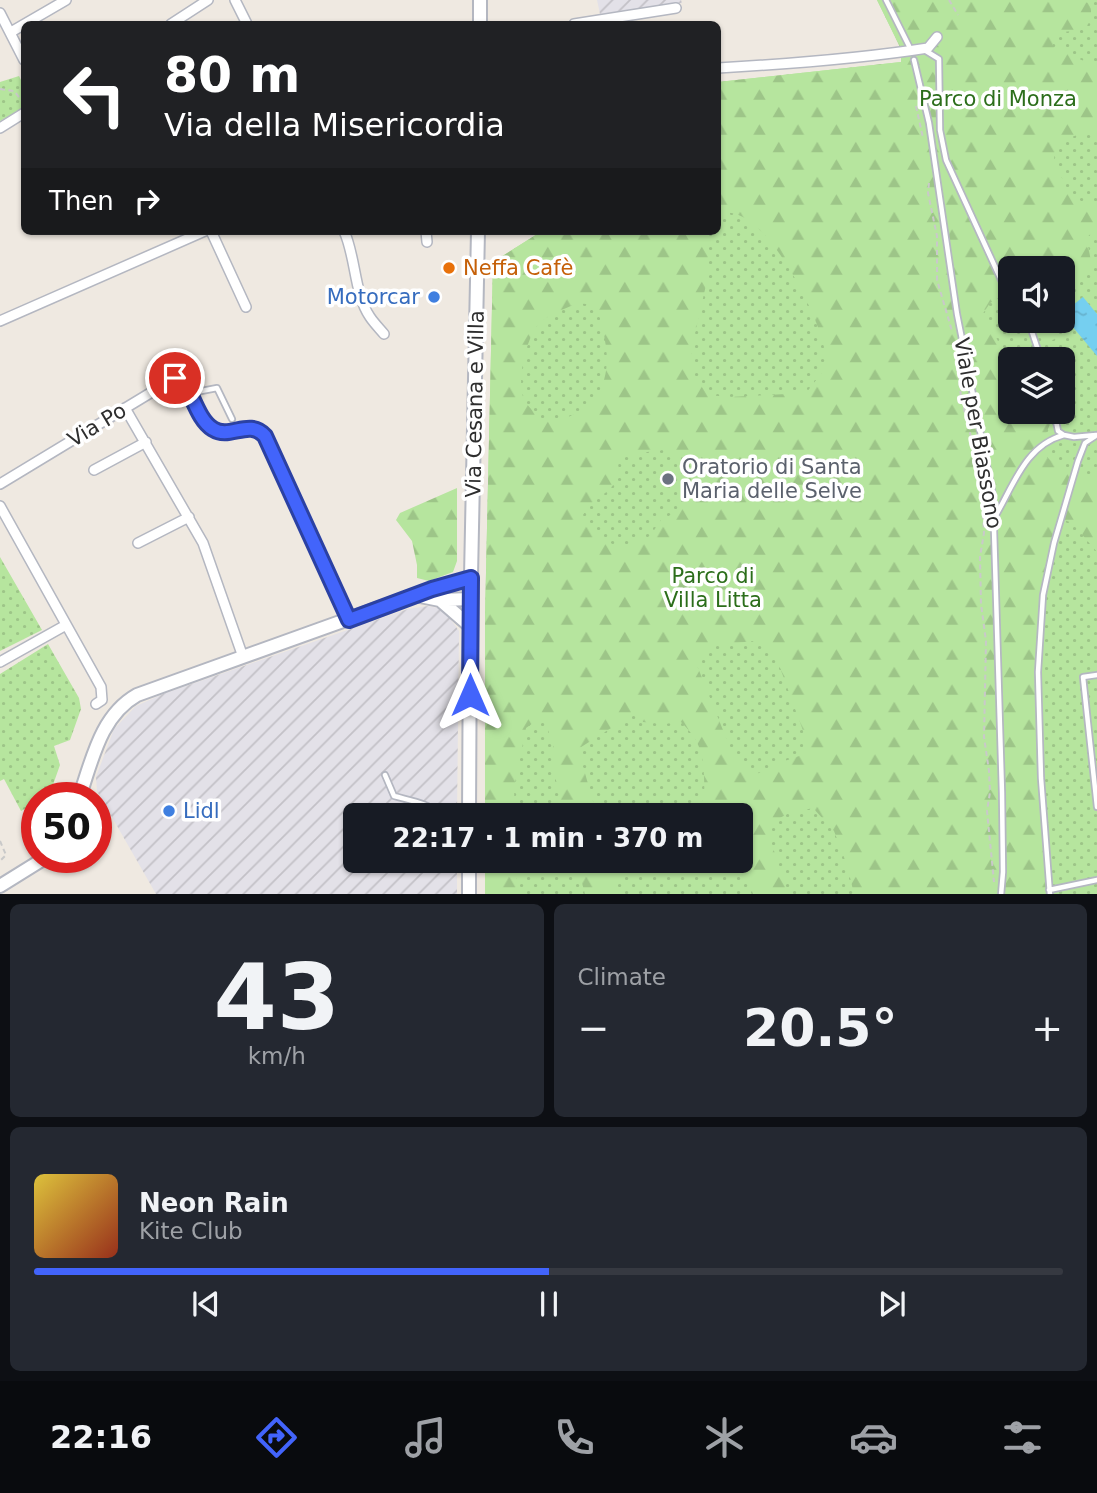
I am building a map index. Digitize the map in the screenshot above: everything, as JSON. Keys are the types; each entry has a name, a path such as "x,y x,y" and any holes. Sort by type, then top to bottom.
{"main road":[{"path":"480,0 480,21"},
{"name":"Via Cesana e Villa","path":"469,803 478,235"},
{"path":"85,782 100,737 115,713 128,701 147,691 471,578"},
{"path":"417,596 440,600 471,599"},
{"path":"440,600 470,626"},
{"path":"0,886 21,873"},
{"path":"469,873 469,894"}],"street":[{"path":"30,21 66,0"},
{"path":"176,21 208,0"},
{"path":"235,0 246,21"},
{"path":"593,21 676,8"},
{"path":"0,13 21,54"},
{"path":"11,32 21,26"},
{"path":"721,68 781,65 922,49 928,48 937,37"},
{"path":"0,128 21,115"},
{"path":"0,321 196,235"},
{"path":"213,235 246,307"},
{"path":"346,235 352,247 368,316 384,334"},
{"path":"426,235 427,242"},
{"name":"Via Po","path":"0,484 175,378 183,381 191,393"},
{"path":"191,393 211,428 225,433 253,428 260,430 265,436 349,620"},
{"path":"125,408 203,543 243,657"},
{"path":"94,470 146,442"},
{"path":"0,506 101,687 102,700 96,704"},
{"path":"138,543 189,517"},
{"path":"0,662 66,625"}],"lane":[{"path":"886,0 909,46"},
{"path":"922,49 939,59 940,130 946,160 998,273"},
{"name":"Viale per Biassono","path":"914,60 929,123 957,314 993,496 1002,832 1001,894"},
{"name":"Via Po","path":"191,393 217,388 232,419"},
{"path":"1057,424 1058,431 1065,435"},
{"path":"995,516 1025,464 1037,449 1050,439 1065,435 1097,435"},
{"path":"1097,435 1085,443 1054,542 1043,595 1038,685 1041,778 1050,892 1097,880"},
{"path":"1097,675 1083,677 1097,807"},
{"path":"385,775 394,796 420,803"}],"path":[{"path":"948,0 958,15"},
{"path":"0,89 14,91 21,99"},
{"path":"916,102 925,145"},
{"path":"934,166 928,193 937,236 937,280 954,335"},
{"path":"956,352 961,397 981,472 984,510 984,541 980,557 981,604 986,641 984,737 990,787 987,811 996,887"},
{"path":"0,841 6,855 0,861"}],"shaded area":[{"path":"597,0 681,0 682,3 600,14"},
{"path":"428,606 443,609 459,631 457,803 343,803 343,873 457,873 457,894 156,894 112,817 112,782 96,782 114,729 136,706 163,694 408,609"}],"green space":[{"name":"Parco di Villa Litta","path":"877,0 1097,0 1097,894 485,894 485,873 753,873 753,803 485,803 485,617 493,262 536,235 721,235 721,82 901,62 901,49"},
{"name":"Parco di Villa Litta","path":"877,0 1073,0 1090,3 1091,15 1085,27 1053,35 1053,47 1097,67 1097,132 1074,136 1056,149 1054,156 1056,167 1070,195 1097,206 1097,233 1089,235 1087,241 1092,266 1082,277 1075,279 1075,256 998,256 998,298 990,303 982,315 998,341 998,424 1050,424 1042,453 1055,464 1097,477 1097,552 1072,523 1062,519 1045,593 1041,666 1043,775 1054,894 854,894 847,865 834,831 813,808 787,814 766,826 788,894 753,894 746,873 753,873 753,803 700,803 704,797 703,760 696,740 681,722 643,722 638,711 578,749 594,803 561,803 555,776 553,744 543,716 526,728 514,788 515,803 485,803 485,617 493,262 536,235 707,235 706,285 691,351 693,374 708,395 729,397 806,393 827,366 817,324 783,258 751,222 734,213 721,214 721,82 901,62 901,49","holes":["578,303 594,305 600,318 607,354 601,389 587,407 576,413 564,418 543,420 527,405 522,392 526,349 534,330 552,315","663,450 687,457 694,476 696,497 684,508 661,520 650,536 623,548 602,540 581,520 591,504 615,481 618,461 624,455","752,641 767,649 779,665 805,736 802,755 751,777 733,755 696,663 707,647"]},
{"path":"19,76 21,80 21,110 0,121 0,82"},
{"path":"1038,333 1053,333 1055,339 1047,342"},
{"path":"457,488 457,561 453,572 429,581 417,578 412,541 396,520 400,513"},
{"path":"0,557 42,630 0,651"},
{"path":"48,644 79,698 81,709 70,740 54,746 60,765 54,782 21,782 21,811 4,779 0,781 0,674"},
{"path":"485,873 516,873 517,894 485,894"},
{"path":"579,873 618,873 615,880 619,894 585,894"}],"water":[{"path":"1083,297 1097,314 1097,356 1075,330 1075,303"}],"place":[{"name":"Neffa Cafè","path":"449,268"},
{"name":"Motorcar","path":"434,297"},
{"name":"Oratorio di Santa Maria delle Selve","path":"668,479"},
{"name":"Lidl","path":"169,811"}],"route":[{"path":"175,378 183,381 211,428 225,433 253,428 260,430 265,436 349,620 432,589 471,578 470,695"}],"park label":[{"name":"Parco di Monza","path":"998,99"}]}
